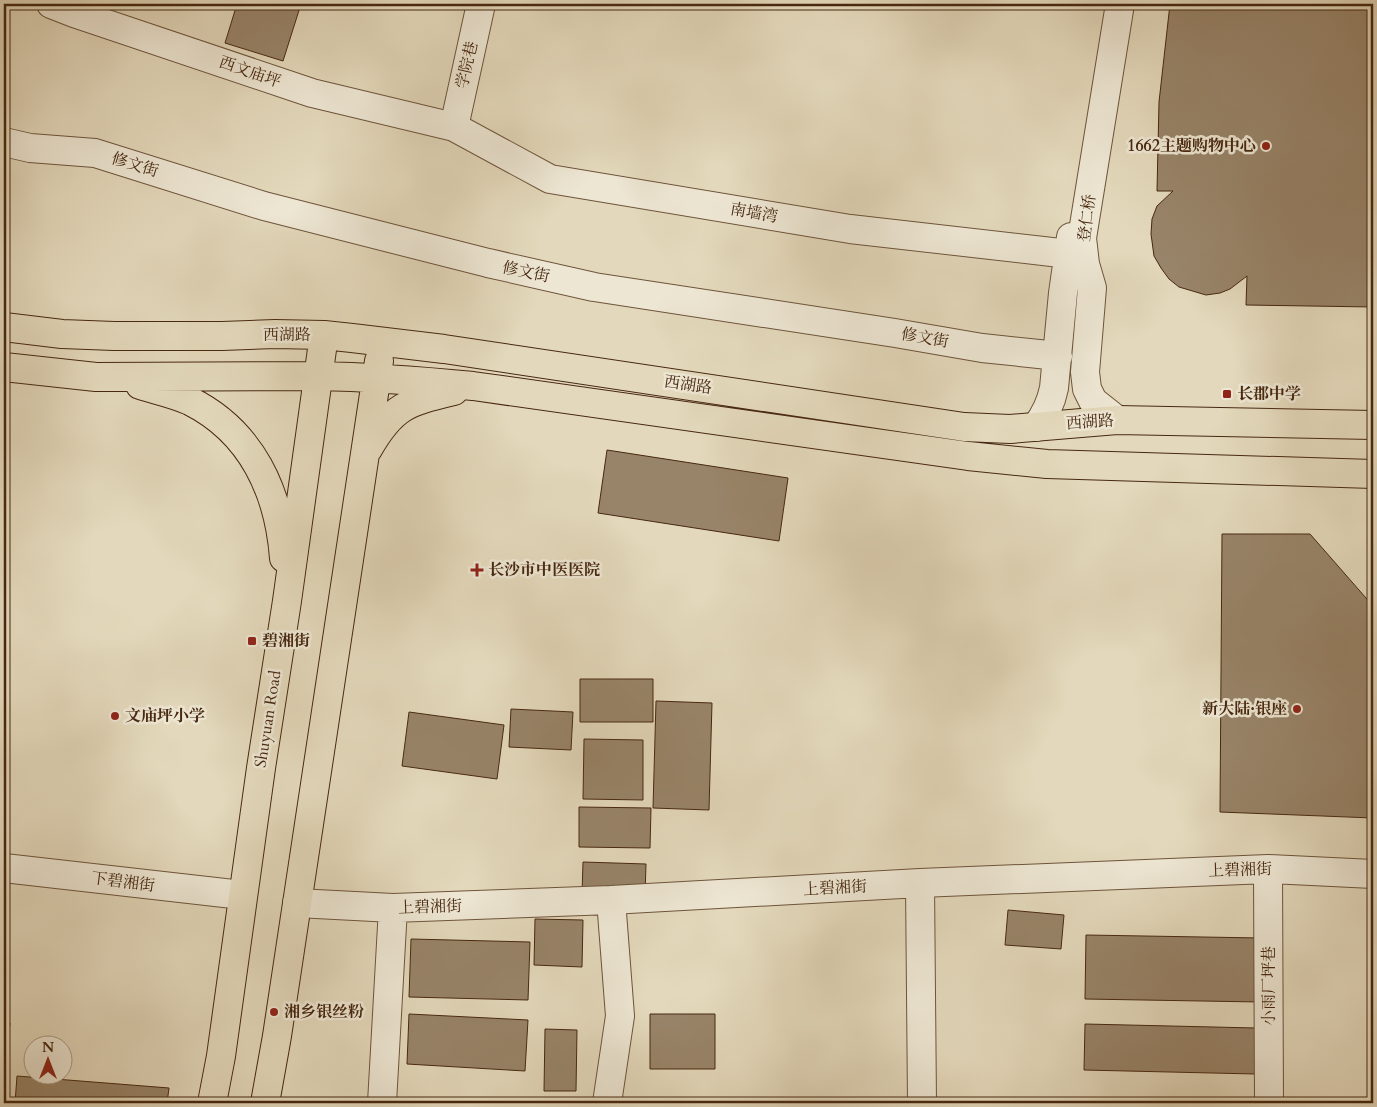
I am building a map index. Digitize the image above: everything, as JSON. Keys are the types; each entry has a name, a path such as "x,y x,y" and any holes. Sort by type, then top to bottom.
{"main road":[{"name":"西湖路","path":"4,327 62,334 114,336 324,335 382,341 964,426 1010,429 1116,420 1373,425"},
{"name":"Shuyuan Road","path":"212,1103 221,1056 242,895 324,335"},
{"path":"264,1103 277,1036 382,341"},
{"name":"西湖路","path":"4,368 96,377 318,376 376,378 473,386 968,456 1047,464 1373,474"},
{"path":"96,377 136,384 190,401 228,427 245,445 261,469 278,517 286,601"},
{"path":"363,465 375,436 384,423 398,411 412,402 473,386"}],"street":[{"name":"西文庙坪","path":"51,4 312,93 454,127"},
{"name":"学院巷","path":"454,127 481,4"},
{"name":"登仁桥","path":"1036,426 1051,402 1054,388 1069,254 1108,4"},
{"name":"登仁桥","path":"1116,420 1093,401 1088,389 1086,372 1092,288 1085,264 1082,238 1120,4"},
{"name":"南墙湾","path":"454,127 550,179 850,229 1069,254"},
{"name":"修文街","path":"4,142 30,148 95,153 273,208 488,263 594,287 982,348 1058,356"},
{"name":"下碧湘街","path":"4,868 242,895"},
{"name":"上碧湘街","path":"297,903 393,908 611,900 920,883 1268,869 1373,874"},
{"name":"小雨厂坪巷","path":"1268,869 1269,1103"},
{"path":"920,883 922,1103"},
{"path":"607,1103 620,1016 611,900"},
{"path":"382,1103 393,908"}],"building":[{"path":"237,4 301,4 283,61 225,43"},
{"name":"1662主题购物中心","path":"1170,4 1373,4 1373,307 1246,305 1247,276 1230,289 1206,295 1179,287 1169,279 1161,268 1154,256 1151,234 1152,219 1157,206 1173,191 1157,191 1159,102"},
{"path":"607,450 788,478 779,541 598,513"},
{"name":"新大陆·银座","path":"1222,534 1310,534 1373,606 1373,818 1220,812"},
{"path":"580,679 653,679 653,722 580,722"},
{"path":"656,701 712,703 709,810 653,808"},
{"path":"511,709 573,712 571,750 509,747"},
{"path":"409,712 504,725 497,779 402,766"},
{"path":"584,739 643,740 643,800 583,799"},
{"path":"579,807 651,808 650,848 579,847"},
{"path":"583,862 646,864 645,896 582,894"},
{"path":"1008,910 1064,915 1061,949 1005,945"},
{"path":"535,919 583,920 582,967 534,965"},
{"path":"1086,935 1261,938 1260,1002 1085,999"},
{"path":"411,939 530,942 528,1000 409,997"},
{"path":"409,1014 528,1020 525,1071 407,1064"},
{"path":"650,1014 715,1014 715,1069 650,1069"},
{"path":"4,1022 10,1023 4,1073"},
{"path":"1085,1024 1256,1028 1255,1074 1084,1070"},
{"path":"545,1029 577,1030 576,1091 544,1091"},
{"path":"17,1076 22,1076 22,1084 72,1084 72,1080 169,1088 167,1103 15,1103"}],"place":[{"name":"1662主题购物中心","path":"1266,146"},
{"name":"长郡中学","path":"1227,394"},
{"name":"长沙市中医医院","path":"477,570"},
{"name":"碧湘街","path":"252,641"},
{"name":"新大陆·银座","path":"1297,709"},
{"name":"文庙坪小学","path":"115,716"},
{"name":"湘乡银丝粉","path":"274,1012"}]}
